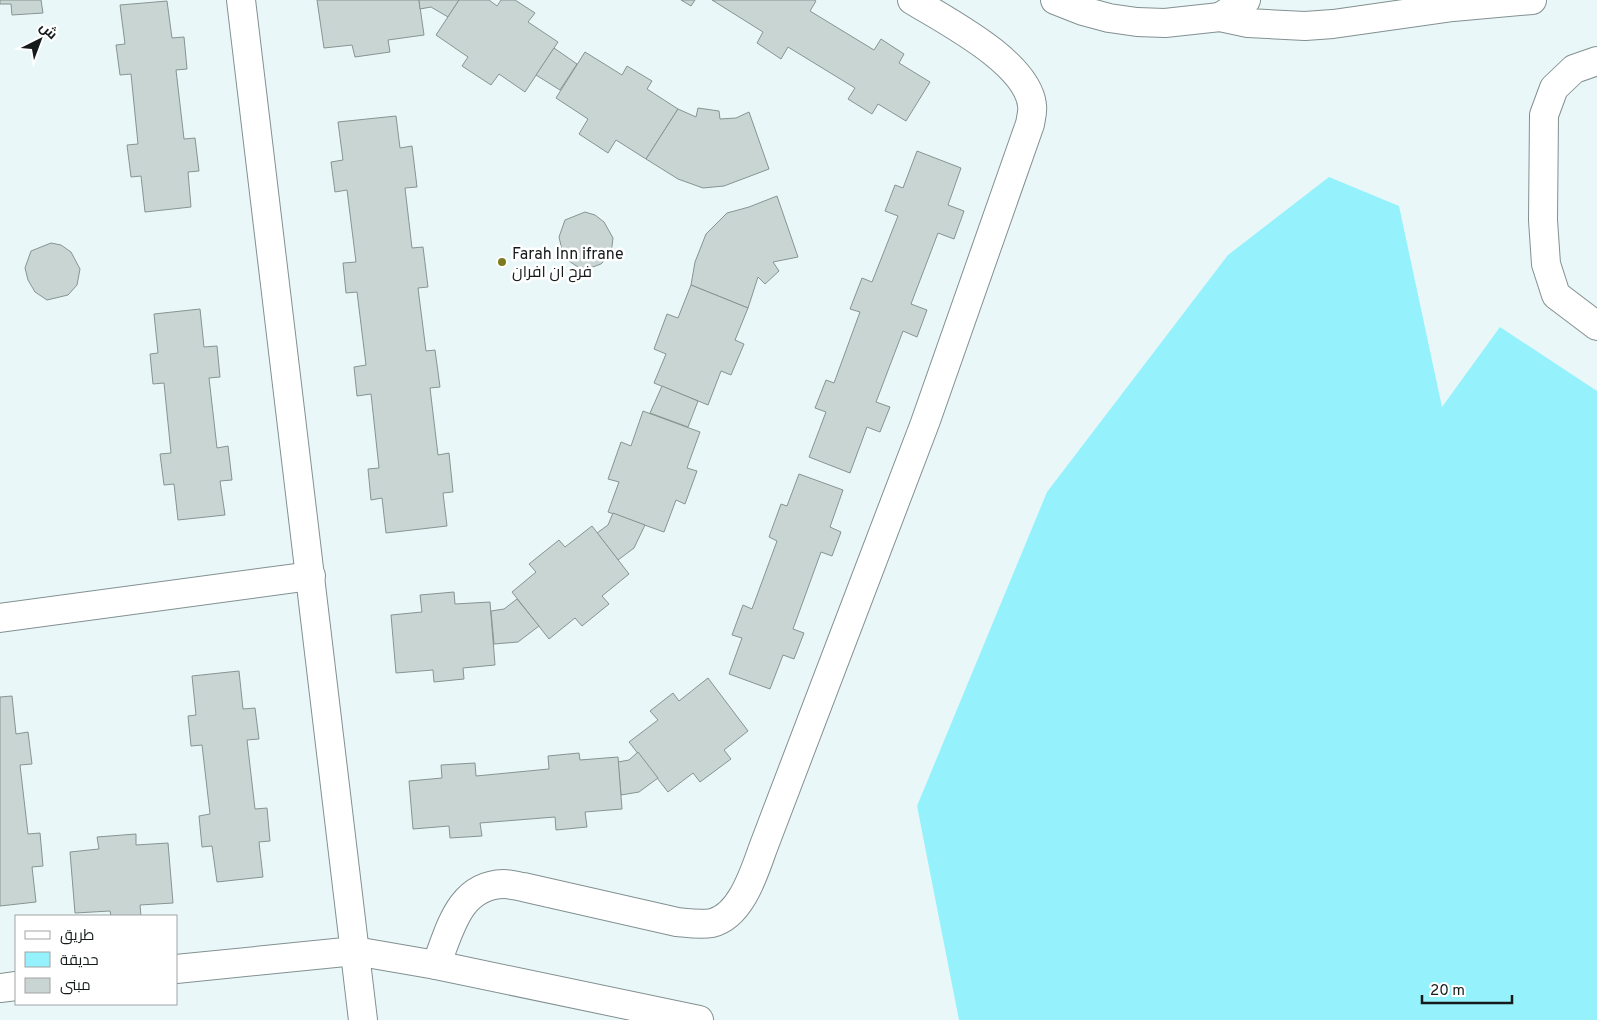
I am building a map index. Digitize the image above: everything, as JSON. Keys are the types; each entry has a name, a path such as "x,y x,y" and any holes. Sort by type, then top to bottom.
{"street":[{"path":"241,0 363,1020"},
{"path":"436,965 456,916 464,903 474,893 486,886 504,884 523,887 676,922 698,924 712,923 721,919 738,904 745,891 925,423 1030,124 1033,105 1027,88 1014,70 971,36 912,0"},
{"path":"1055,0 1100,16 1137,22 1165,23 1220,17 1248,23 1305,26 1333,24 1453,3 1532,0"},
{"path":"1220,17 1246,0"},
{"path":"1597,61 1574,70 1554,88 1544,115 1543,220 1546,264 1556,294 1597,326"},
{"path":"0,618 311,576"},
{"path":"178,970 355,951 436,965 626,1012 699,1020"},
{"path":"0,988 15,986"}],"green space":[{"path":"1329,177 1399,206 1442,407 1500,327 1597,391 1597,1020 959,1020 917,806 1047,492 1228,255"}],"building":[{"path":"0,0 41,0 43,13 12,15 11,4 0,4"},
{"path":"317,0 419,0 424,35 388,40 390,52 355,57 352,45 324,48"},
{"path":"419,0 459,0 448,17 431,7 420,9"},
{"path":"459,0 489,0 497,6 501,0 515,0 535,13 528,22 558,42 525,92 499,74 491,85 462,66 468,57 436,35"},
{"path":"681,0 695,0 691,6"},
{"path":"712,0 814,0 816,1 810,11 874,50 881,39 904,54 899,63 930,82 906,121 878,104 872,114 848,99 855,88 788,47 781,59 757,43 763,32"},
{"path":"167,1 172,38 184,37 187,69 176,70 184,139 195,138 199,171 188,172 191,207 145,212 141,176 131,177 127,145 138,144 131,74 120,75 116,45 125,44 120,5"},
{"path":"554,48 577,64 560,90 536,75"},
{"path":"585,52 622,75 627,66 652,81 647,89 678,109 646,159 616,140 608,153 579,134 588,119 556,98"},
{"path":"698,108 719,111 720,119 736,118 749,112 769,169 724,186 703,188 678,179 646,159 678,109 696,117"},
{"path":"396,116 400,148 412,146 417,187 405,188 412,248 423,247 428,287 418,288 426,351 435,350 440,387 430,388 438,455 449,453 453,492 443,493 447,526 386,533 382,498 371,500 368,469 379,468 371,394 357,396 354,367 366,365 357,292 346,293 343,263 356,262 347,190 335,192 331,162 343,160 338,122"},
{"path":"917,151 961,168 948,205 964,211 954,239 938,233 911,304 927,310 917,337 903,331 876,402 890,407 880,432 867,427 850,473 809,457 826,412 815,408 826,380 834,383 860,312 850,309 862,278 872,282 898,216 885,211 895,185 903,188"},
{"path":"777,196 798,257 773,262 779,271 765,284 758,277 748,308 691,285 695,262 706,234 727,213"},
{"path":"585,212 595,215 604,222 613,238 611,254 601,264 581,269 569,261 562,250 559,237 565,220"},
{"path":"51,243 61,245 71,252 80,269 77,285 68,295 47,300 35,292 28,280 25,268 31,251"},
{"path":"691,285 748,308 735,340 744,344 731,375 721,371 708,405 654,383 666,354 654,349 667,314 678,318"},
{"path":"200,309 204,347 217,346 220,377 209,378 217,448 228,446 232,480 220,481 225,515 178,520 174,484 164,485 160,454 171,453 164,383 153,384 150,354 158,353 154,314"},
{"path":"662,386 698,401 688,427 650,413"},
{"path":"643,411 700,432 687,468 697,471 685,504 676,500 664,532 608,512 619,482 608,479 621,442 631,446"},
{"path":"799,474 843,490 830,527 841,532 832,556 821,552 793,629 804,633 794,659 783,655 770,689 729,674 742,638 732,635 743,605 752,609 777,541 769,537 781,504 787,506"},
{"path":"613,513 645,525 634,548 618,560 597,533 608,525"},
{"path":"592,526 629,574 602,596 609,604 582,626 575,618 549,639 512,592 536,572 529,564 559,540 565,547"},
{"path":"454,592 455,604 490,602 495,665 463,668 464,679 434,682 433,670 396,673 391,615 422,612 420,595"},
{"path":"517,599 539,626 518,642 494,644 491,611 504,609"},
{"path":"239,671 243,709 255,708 259,739 247,740 255,809 267,808 270,841 259,842 263,877 217,882 212,846 202,847 199,816 210,814 202,745 191,746 188,716 196,715 192,676"},
{"path":"708,678 748,731 724,750 731,759 700,782 693,773 668,792 629,742 658,720 650,711 673,693 679,701"},
{"path":"12,696 16,734 28,732 32,764 20,765 28,834 40,833 43,866 32,867 36,902 0,906 0,697"},
{"path":"638,752 658,778 639,792 621,795 618,762 629,760"},
{"path":"579,753 580,760 618,757 622,809 585,812 587,827 556,830 555,817 480,823 482,836 450,838 449,826 413,829 409,781 442,778 441,765 475,763 476,776 549,769 548,756"},
{"path":"136,834 136,845 168,843 173,903 140,905 141,915 111,915 110,911 75,913 70,852 99,849 97,837"}],"place":[{"name":"Farah Inn ifrane فرح ان افران","path":"502,262"}]}
